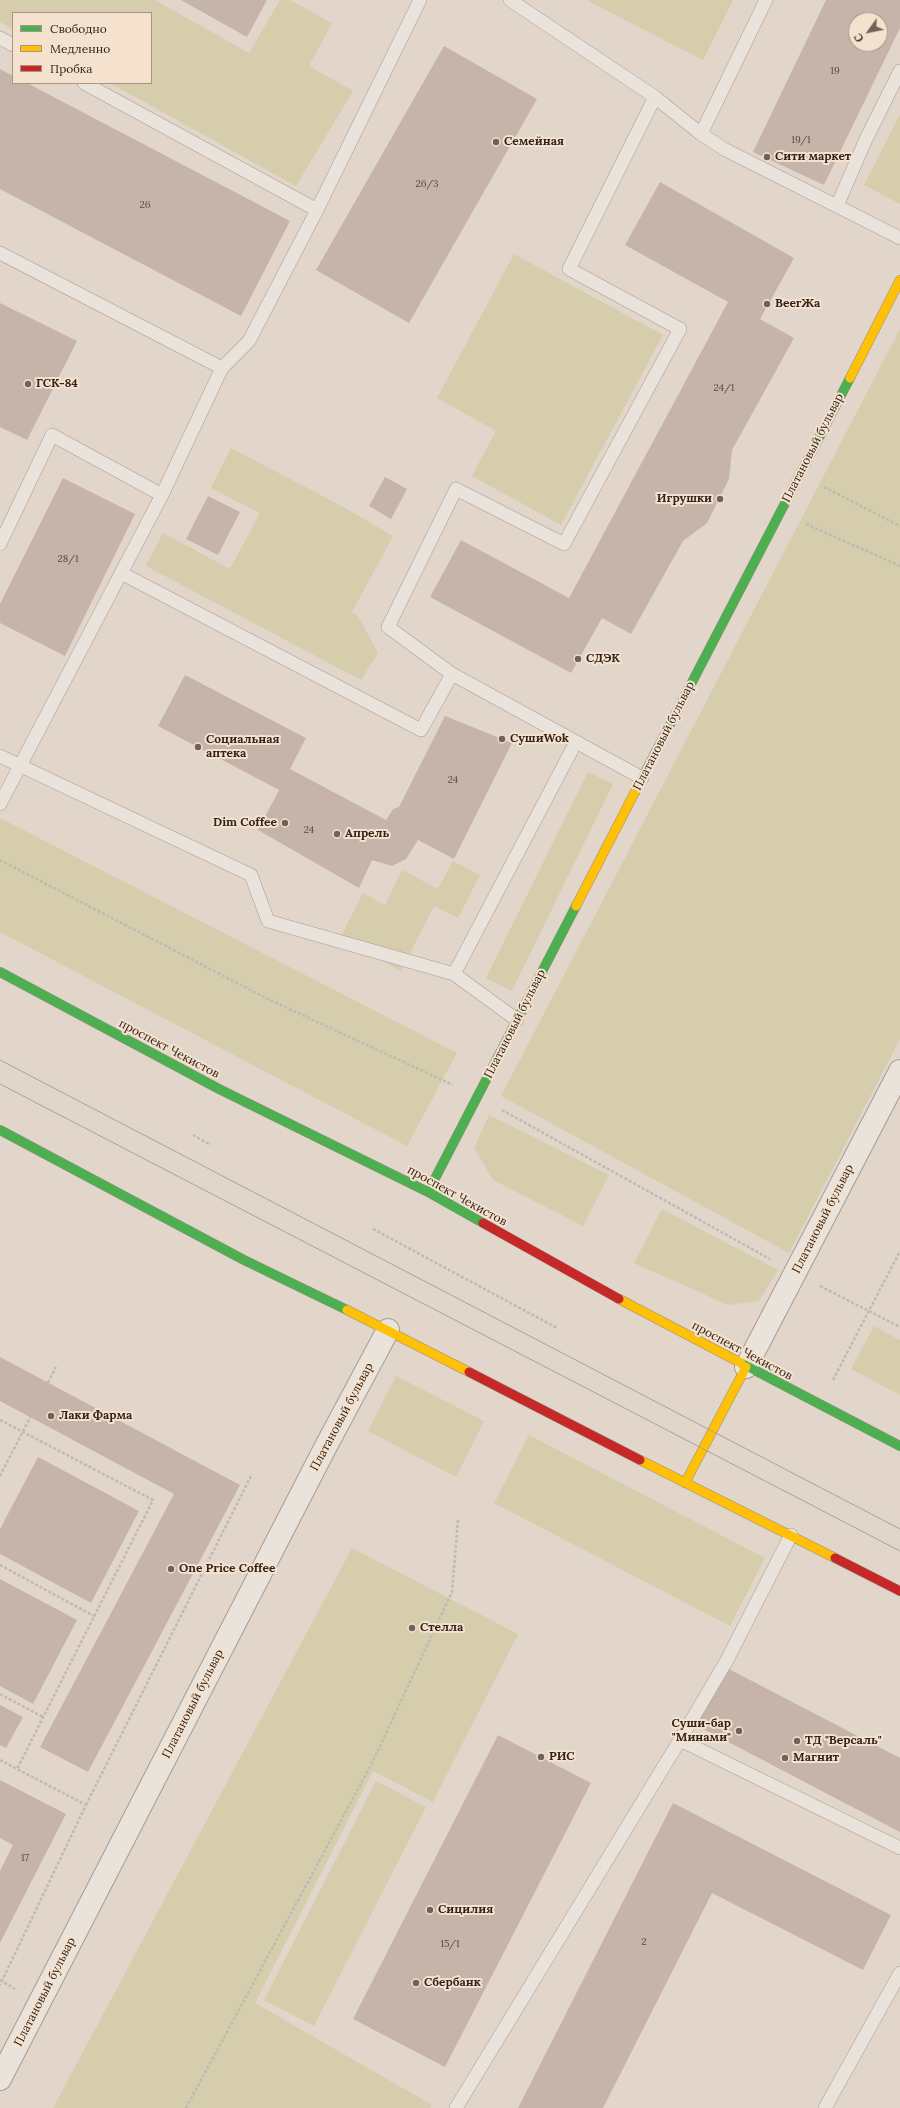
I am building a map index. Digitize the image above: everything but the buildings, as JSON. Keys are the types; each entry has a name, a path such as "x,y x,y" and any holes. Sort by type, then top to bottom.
{"main road":[{"name":"Платановый бульвар","path":"428,1192 900,280"},
{"name":"проспект Чекистов","path":"0,972 219,1089 428,1192 583,1280 746,1367 900,1446"},
{"path":"0,1130 244,1260 388,1330 685,1483 900,1591"},
{"path":"685,1483 746,1367"}],"street":[{"name":"Платановый бульвар","path":"746,1367 900,1071"},
{"name":"Платановый бульвар","path":"0,2079 325,1448 388,1330"}],"lane":[{"path":"0,804 162,495 222,368 249,341 317,210 420,0"},
{"path":"510,0 655,97 701,134 724,149 900,238"},
{"path":"701,134 766,0"},
{"path":"0,38 12,44"},
{"path":"837,206 866,139 900,71"},
{"path":"86,84 317,210"},
{"path":"642,778 452,674 388,627 456,489 564,544 680,329 569,269 655,97"},
{"path":"0,253 222,368"},
{"path":"0,544 52,435 162,495"},
{"path":"122,573 421,730 452,674"},
{"path":"454,974 576,742"},
{"path":"0,756 251,875 268,921 454,974 517,1020"},
{"path":"456,2108 727,1660 791,1535"},
{"path":"680,1740 900,1848"},
{"path":"825,2108 895,1994 900,1973"}],"path":[{"path":"800,474 900,526"},
{"path":"780,513 900,566"},
{"path":"193,1135 211,1145"},
{"path":"374,1228 557,1328"},
{"path":"820,1404 900,1251"},
{"path":"0,1476 24,1432 56,1367"},
{"path":"0,1420 153,1500 17,1769"},
{"path":"0,1985 86,1805 252,1474"},
{"path":"186,2108 372,1763 452,1592 458,1518"},
{"path":"0,1565 94,1616"},
{"path":"0,1694 43,1717"},
{"path":"0,1760 86,1805"}],"shaded area":[{"path":"0,0 155,0 249,53 280,0 290,0 332,23 309,66 353,91 296,186 112,84 152,84 152,12 12,12 12,28 0,22"},
{"path":"733,0 703,60 588,1"},
{"path":"900,114 900,204 864,185"},
{"path":"514,254 663,335 561,525 472,476 496,431 437,398"},
{"path":"900,329 900,1039 789,1253 501,1096"},
{"path":"231,448 338,504 393,536 352,612 358,616 378,653 361,680 146,566 163,533 230,569 260,513 211,488"},
{"path":"588,772 613,784 512,991 486,978"},
{"path":"0,818 457,1053 407,1146 0,932"},
{"path":"453,861 480,875 458,918 434,906 401,971 340,938 363,893 385,905 402,870 438,889"},
{"path":"489,1115 609,1175 583,1226 493,1180 474,1148"},
{"path":"662,1209 778,1270 759,1301 728,1305 634,1263"},
{"path":"874,1326 900,1340 900,1395 851,1369"},
{"path":"396,1376 484,1421 456,1477 368,1431"},
{"path":"529,1435 765,1558 730,1626 494,1503"},
{"path":"352,1548 518,1634 433,1802 373,1771 255,2003 432,2105 430,2108 53,2108"},
{"path":"376,1781 426,1807 314,2026 264,2000"}],"tram line":[{"path":"0,1060 900,1529"},
{"path":"0,1084 900,1551"}],"traffic: fast":[{"path":"636,790 850,378"},
{"path":"428,1192 576,906"},
{"path":"0,972 219,1089 428,1192 483,1223"},
{"path":"0,1130 244,1260 347,1310"},
{"path":"741,1363 900,1446"}],"traffic: slow":[{"path":"850,378 900,280"},
{"path":"576,906 636,790"},
{"path":"619,1299 741,1363"},
{"path":"347,1310 469,1372"},
{"path":"685,1483 746,1367"},
{"path":"640,1460 835,1558"}],"traffic: jam":[{"path":"483,1223 619,1299"},
{"path":"469,1372 640,1460"},
{"path":"835,1558 900,1591"}],"place":[{"name":"Семейная","path":"496,142"},
{"name":"Сити маркет","path":"767,157"},
{"name":"BeerЖа","path":"767,304"},
{"name":"ГСК-84","path":"28,384"},
{"name":"Игрушки","path":"720,499"},
{"name":"СДЭК","path":"578,659"},
{"name":"СушиWok","path":"502,739"},
{"name":"Социальная аптека","path":"198,747"},
{"name":"Dim Coffee","path":"285,823"},
{"name":"Апрель","path":"337,834"},
{"name":"Лаки Фарма","path":"51,1416"},
{"name":"One Price Coffee","path":"171,1569"},
{"name":"Стелла","path":"412,1628"},
{"name":"Суши-бар \"Минами\"","path":"739,1731"},
{"name":"ТД \"Версаль\"","path":"797,1741"},
{"name":"РИС","path":"541,1757"},
{"name":"Магнит","path":"785,1758"},
{"name":"Сицилия","path":"430,1910"},
{"name":"Сбербанк","path":"416,1983"}]}
